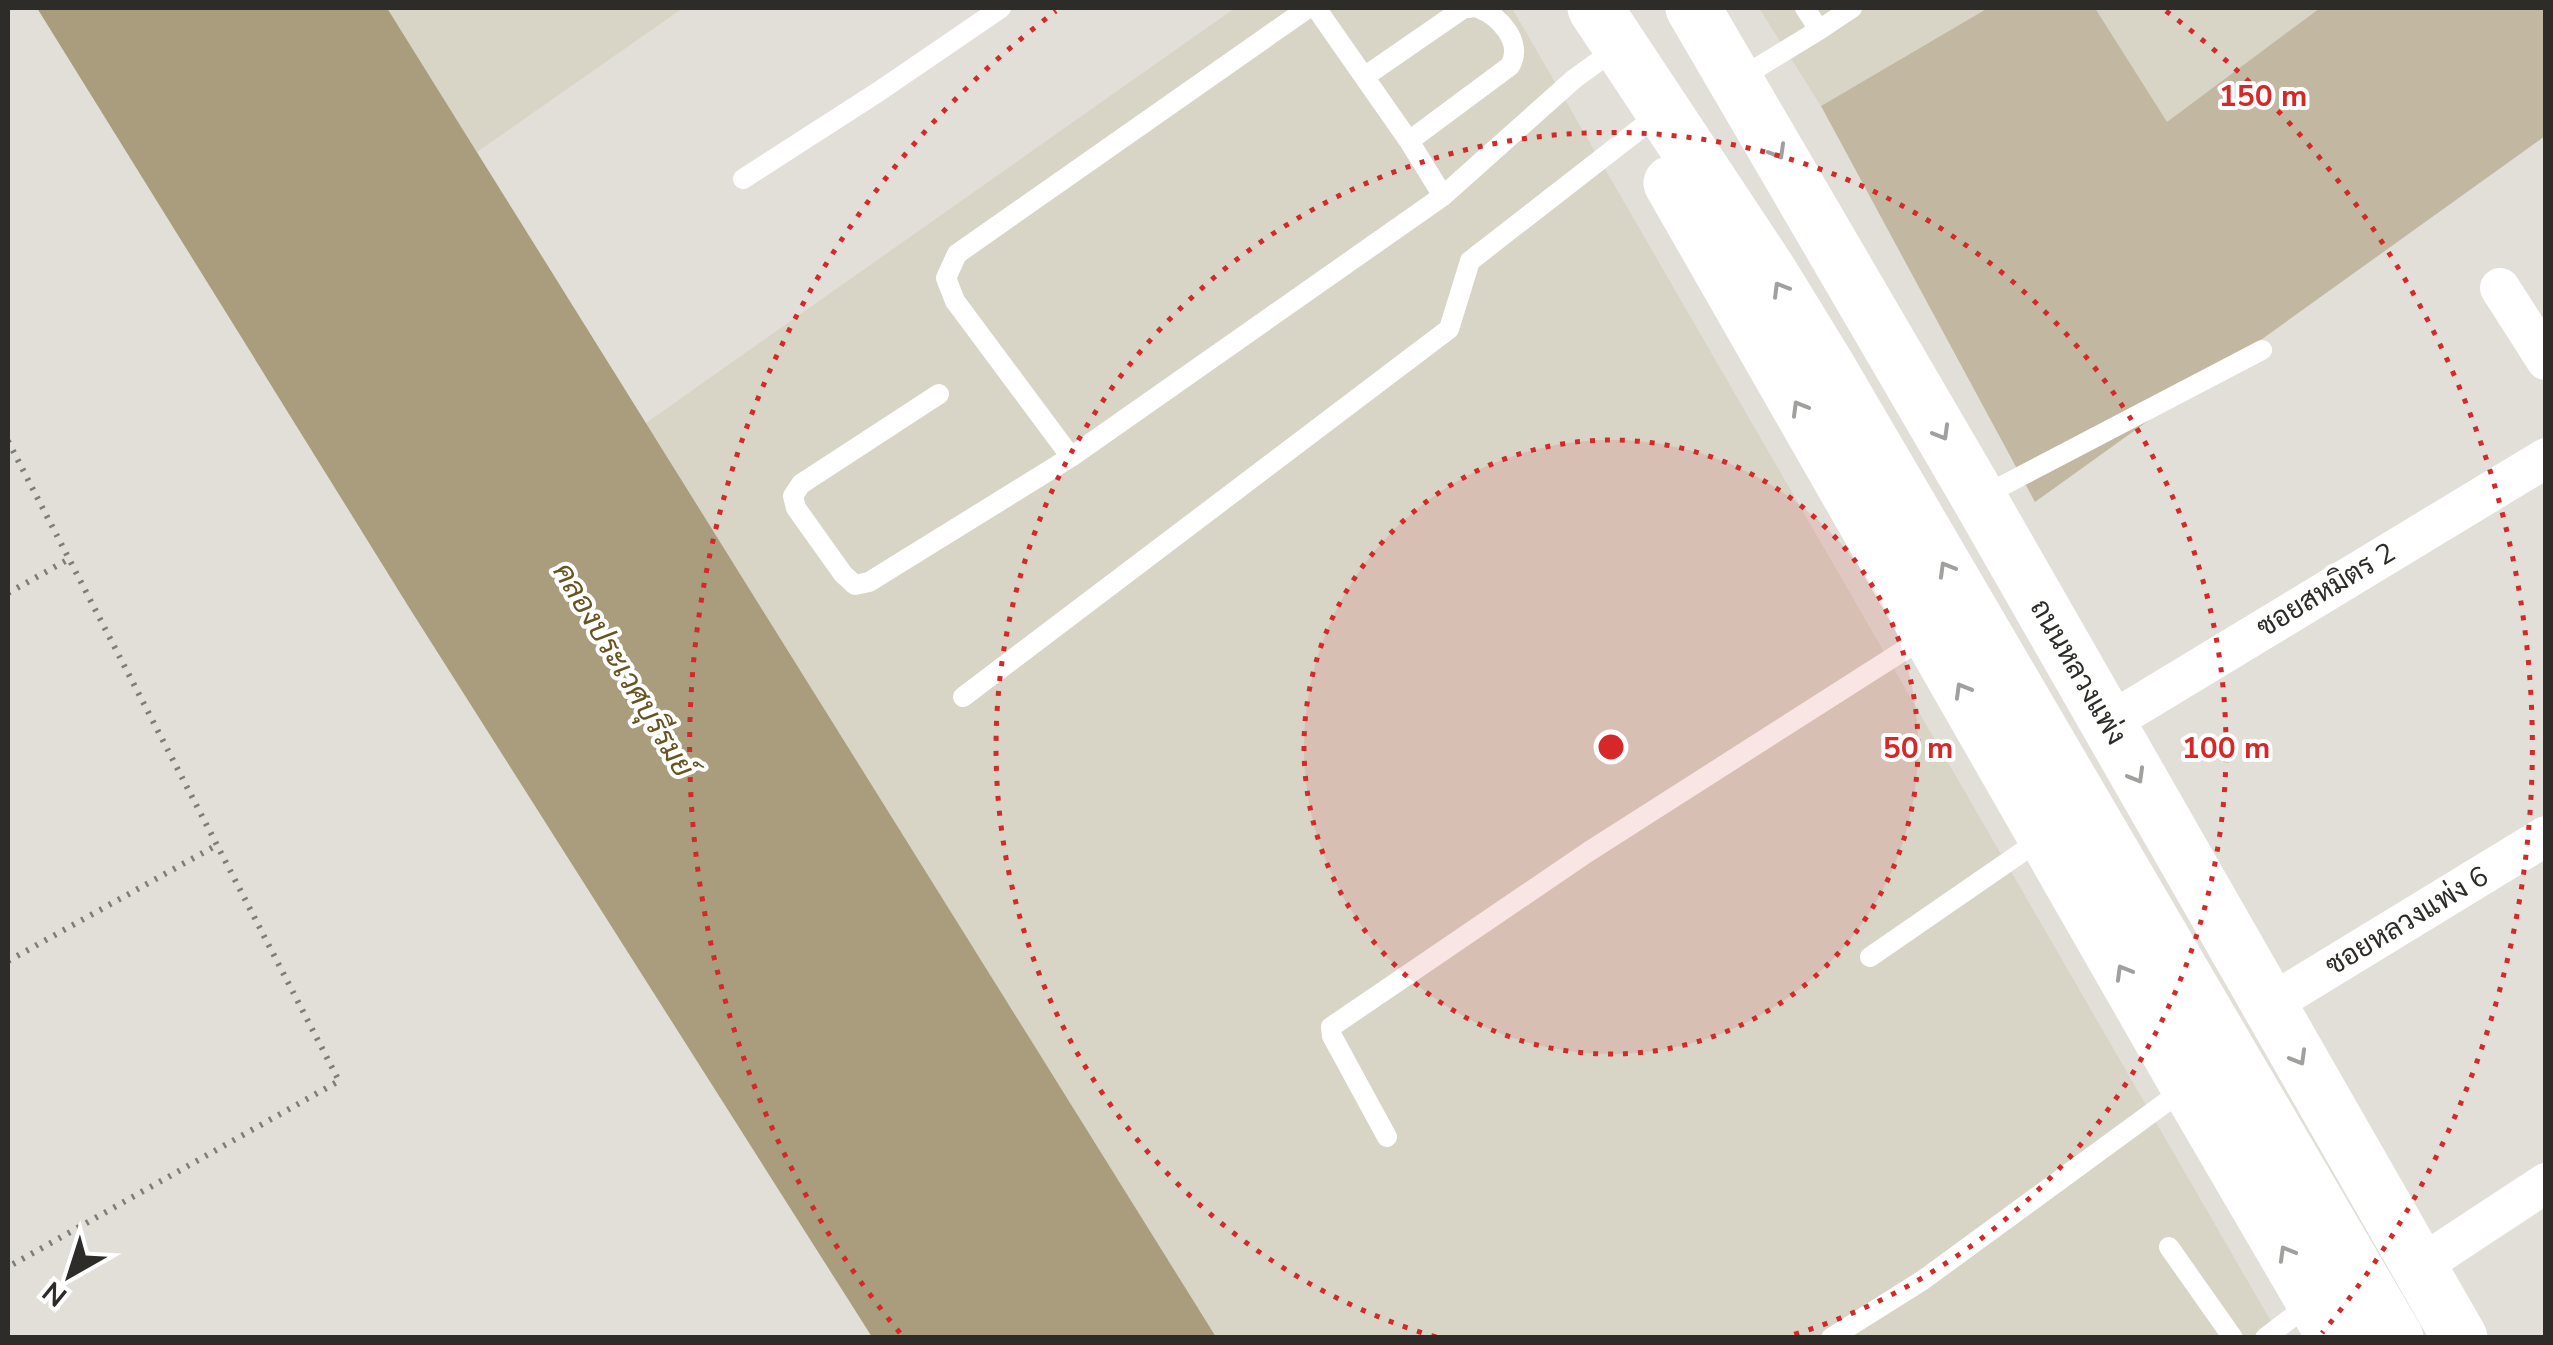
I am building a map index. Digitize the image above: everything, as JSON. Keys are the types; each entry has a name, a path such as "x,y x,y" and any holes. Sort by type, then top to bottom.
{"main road":[{"path":"1578,8 1771,274 2396,1338"},
{"name":"ถนนหลวงแพ่ง","path":"1693,8 2460,1338"},
{"path":"1599,33 1640,128 2324,1319"}],"street":[{"path":"2500,288 2546,360"},
{"name":"ซอยสหมิตร 2","path":"2107,724 2546,458"},
{"name":"ซอยหลวงแพ่ง 6","path":"2269,1005 2546,836"},
{"path":"2420,1266 2546,1183"}],"lane":[{"path":"744,178 1001,8"},
{"path":"1071,457 956,301 946,278 957,254 1312,8 1364,76 1443,196"},
{"path":"1364,76 1464,8 1488,12 1499,20 1514,46 1516,56 1510,66 1409,141"},
{"path":"1805,8 1820,30"},
{"path":"1737,80 1852,8"},
{"path":"939,394 801,484 793,496 796,508 842,574 855,585 869,582 1071,457 1443,196 1574,79 1599,33"},
{"path":"963,697 1449,329 1470,261 1640,128"},
{"path":"1979,498 2262,350"},
{"path":"1388,1137 1332,1036 1331,1026 1588,852 1930,634"},
{"path":"1870,956 2045,836"},
{"path":"1831,1338 1923,1280 2188,1086"},
{"path":"2169,1247 2233,1338"},
{"path":"2265,1338 2324,1319"}],"path":[{"path":"8,441 339,1081 8,1267"},
{"path":"8,593 68,559"},
{"path":"8,962 217,845"}],"shaded area":[{"path":"387,8 683,8 477,152"},
{"path":"1235,8 1512,8 2280,1337 1216,1337 646,423"},
{"path":"1759,8 1988,8 1821,106"},
{"path":"1988,8 2095,8 2167,122 2320,8 2545,8 2545,136 2035,502 1821,106"},
{"path":"2095,8 2320,8 2167,123"}],"water":[{"name":"คลองประเวศบุรีรมย์","path":"37,8 387,8 1216,1337 872,1337 410,609"}]}
